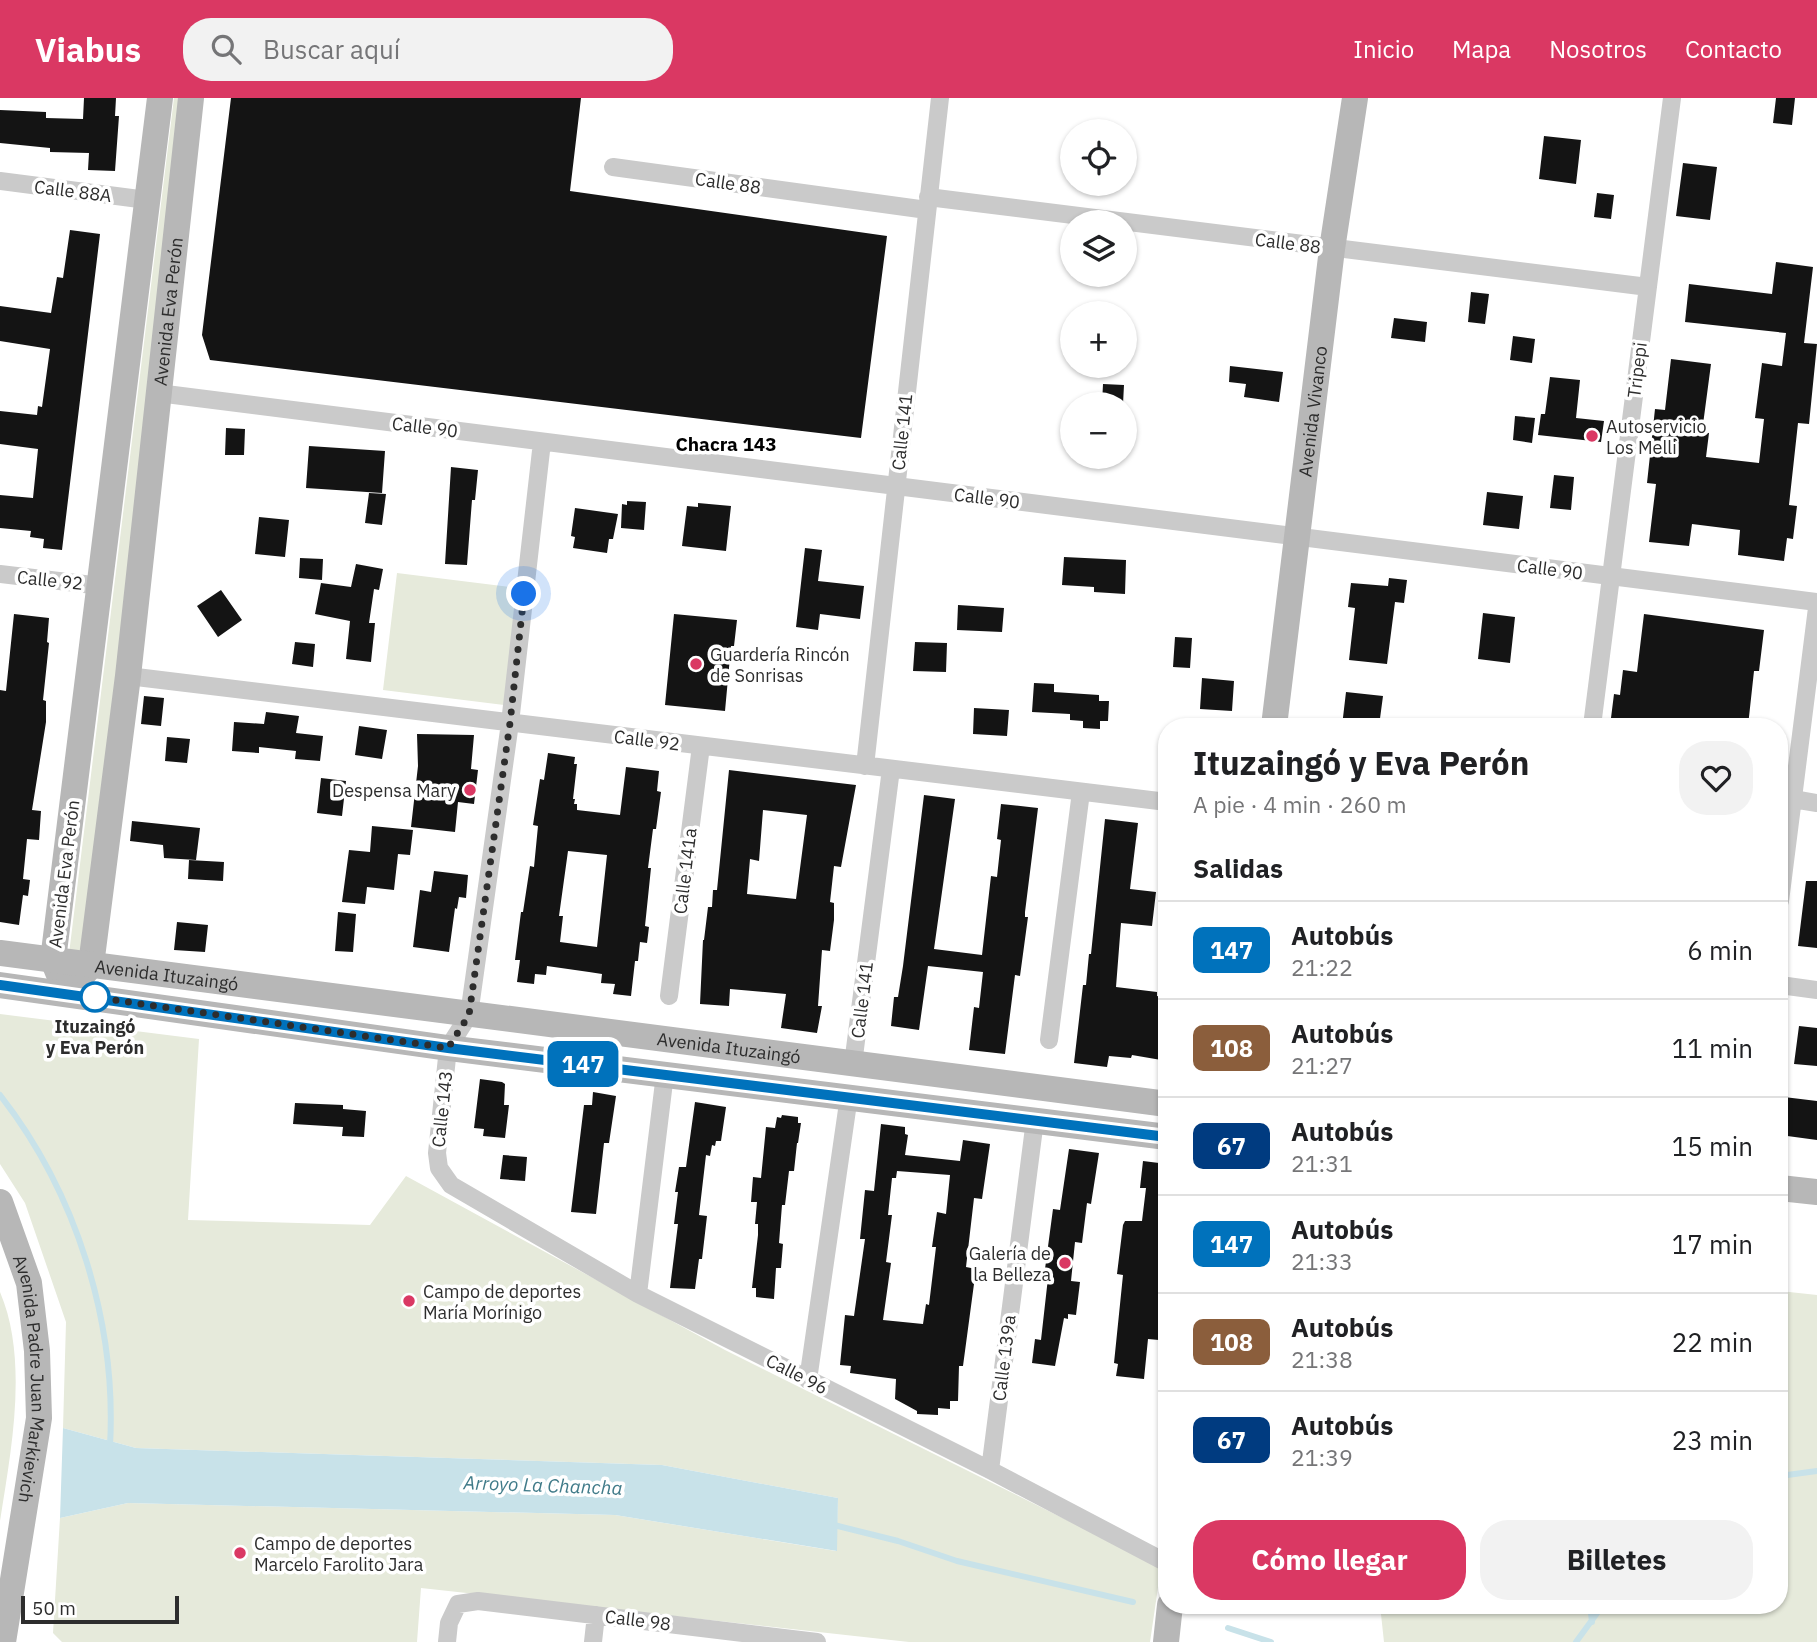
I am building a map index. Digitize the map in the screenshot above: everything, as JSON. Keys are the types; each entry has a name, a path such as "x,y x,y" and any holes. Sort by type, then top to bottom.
{"main road":[{"name":"Avenida Eva Perón","path":"67,993 53,960 160,98"},
{"name":"Avenida Eva Perón","path":"92,965 128,676 191,98"},
{"name":"Avenida Vivanco","path":"1275,718 1332,249 1355,98"},
{"name":"Avenida Ituzaingó","path":"0,953 1158,1103"},
{"path":"67,993 92,965"},
{"name":"Avenida Ituzaingó","path":"0,985 448,1048 1158,1136"},
{"path":"1788,1189 1817,1192"},
{"name":"Avenida Padre Juan Markievich","path":"0,1202 29,1283 37,1351 39,1418 3,1642"},
{"path":"1166,1642 1169,1614"}],"street":[{"name":"Calle 141","path":"866,766 940,98"},
{"name":"Tripepi","path":"1593,718 1672,98"},
{"name":"Calle 88","path":"613,167 1648,287"},
{"name":"Calle 88A","path":"0,181 147,200"},
{"name":"Calle 90","path":"158,393 1817,602"},
{"path":"469,1015 510,723 542,442"},
{"name":"Calle 92","path":"0,574 101,586"},
{"path":"1788,836 1817,608"},
{"name":"Calle 92","path":"128,676 1158,801"},
{"name":"Calle 141a","path":"669,996 701,746"},
{"name":"Calle 141","path":"853,1064 891,769"},
{"path":"1049,1040 1081,792"},
{"path":"1793,799 1817,803"},
{"path":"1788,986 1817,990"},
{"name":"Calle 143","path":"439,1168 437,1153 448,1048 469,1015"},
{"path":"638,1294 665,1073"},
{"path":"808,1380 849,1096"},
{"name":"Calle 139a","path":"990,1470 1035,1120"},
{"name":"Calle 96","path":"439,1168 451,1185 638,1294 990,1470 1158,1558"},
{"name":"Calle 98","path":"447,1642 450,1623 458,1604 478,1601 817,1642"},
{"path":"593,1642 596,1615"}],"shaded area":[{"path":"174,98 187,98 82,957 69,954"},
{"path":"397,573 518,588 504,705 383,690"},
{"path":"0,1014 199,1039 188,1220 370,1225 406,1176 725,1350 1158,1566 1158,1587 1150,1642 909,1642 421,1588 417,1642 62,1642 53,1633 60,1518 128,1503 615,1515 836,1551 838,1498 662,1465 136,1448 63,1428 66,1322 25,1203 0,1164"},
{"path":"0,1292 9,1318 16,1376 9,1465 0,1521"},
{"path":"1788,1292 1817,1295 1817,1642 1384,1642 1381,1614 1788,1614"}],"water":[{"path":"63,1428 136,1448 662,1465 838,1498 837,1551 615,1515 128,1503 60,1518"}],"building":[{"path":"84,98 116,98 115,116 119,116 115,171 88,170 89,153 50,152 50,148 0,143 0,110 46,112 46,118 83,119"},
{"path":"231,98 581,98 570,191 887,236 861,438 210,360 202,335"},
{"path":"1776,98 1795,98 1792,125 1773,123"},
{"path":"1544,136 1581,140 1576,184 1539,179"},
{"path":"1683,163 1717,167 1710,220 1676,216"},
{"path":"1597,193 1614,195 1611,219 1594,217"},
{"path":"70,230 100,234 62,550 43,548 44,539 30,537 31,531 0,528 0,495 33,498 38,449 0,444 0,411 37,415 38,406 42,407 50,349 0,341 0,306 51,313 57,277 63,278"},
{"path":"1776,262 1813,267 1804,343 1817,344 1809,424 1798,423 1789,505 1797,506 1793,539 1787,538 1784,561 1738,555 1740,530 1692,524 1689,546 1649,542 1656,484 1647,483 1655,409 1665,410 1671,359 1711,364 1702,432 1709,433 1706,457 1759,463 1764,419 1755,418 1762,363 1782,366 1786,333 1685,322 1689,284 1772,294"},
{"path":"1471,292 1489,294 1485,324 1468,322"},
{"path":"1394,318 1427,322 1425,342 1391,338"},
{"path":"1513,336 1535,339 1532,363 1510,360"},
{"path":"1230,366 1283,372 1279,402 1244,397 1246,384 1229,382"},
{"path":"1550,377 1580,380 1576,418 1604,421 1601,442 1538,435 1541,414 1545,414"},
{"path":"1103,384 1124,385 1124,392 1103,392"},
{"path":"1515,416 1535,418 1532,443 1513,440"},
{"path":"226,428 245,429 244,455 225,455"},
{"path":"309,446 385,451 382,493 306,488"},
{"path":"451,467 478,470 475,500 472,500 467,565 445,564"},
{"path":"1554,475 1574,477 1571,510 1550,508"},
{"path":"1487,492 1523,496 1519,529 1483,525"},
{"path":"369,493 386,494 382,525 365,523"},
{"path":"627,501 646,502 644,530 621,528 622,504 627,505"},
{"path":"698,503 731,506 726,551 682,546 687,506 698,507"},
{"path":"575,508 618,514 607,553 573,548 575,537 571,536"},
{"path":"259,517 289,520 285,557 255,554"},
{"path":"805,548 822,550 818,581 864,586 860,619 820,614 818,630 796,627"},
{"path":"1064,557 1126,560 1125,594 1094,592 1094,587 1062,585"},
{"path":"300,558 323,559 322,580 299,578"},
{"path":"356,564 383,569 379,590 374,589 369,623 375,623 371,662 346,659 350,621 315,614 321,583 351,587"},
{"path":"1389,578 1407,580 1404,603 1395,602 1387,664 1349,660 1355,608 1348,607 1351,583 1388,586"},
{"path":"221,590 242,620 218,637 197,606"},
{"path":"958,605 1004,608 1002,632 957,630"},
{"path":"1483,613 1515,617 1510,663 1478,659"},
{"path":"14,614 49,618 43,700 46,701 46,722 32,810 41,811 39,840 27,839 23,879 30,880 28,896 23,895 19,925 0,922 0,690 6,691"},
{"name":"Guardería Rincón de Sonrisas","path":"674,614 737,620 734,646 731,646 725,711 665,705"},
{"path":"1644,614 1764,630 1759,671 1754,671 1749,718 1611,718 1614,694 1620,695 1623,670 1637,672"},
{"path":"1175,637 1192,638 1190,668 1173,667"},
{"path":"295,642 315,644 313,667 292,664"},
{"path":"915,642 947,643 946,672 913,671"},
{"path":"1202,678 1234,681 1232,711 1200,709"},
{"path":"1034,683 1054,684 1054,692 1099,695 1099,701 1109,701 1108,721 1100,721 1100,729 1083,728 1083,721 1070,720 1070,714 1032,712"},
{"path":"1346,692 1383,696 1380,718 1343,718"},
{"path":"144,696 164,698 161,726 141,724"},
{"path":"974,708 1009,710 1007,736 973,734"},
{"path":"266,712 299,716 296,733 323,736 320,761 295,759 296,751 259,747 259,753 232,751 234,722 264,724"},
{"path":"359,726 387,730 382,759 355,755"},
{"path":"417,734 474,735 471,769 478,770 474,804 458,802 455,832 411,827 418,766"},
{"path":"167,737 190,739 187,763 165,761"},
{"path":"548,753 575,757 574,764 577,764 573,799 577,810 620,815 626,767 659,771 657,791 661,792 648,868 651,868 645,926 649,927 647,943 640,942 638,961 635,961 631,996 613,994 615,984 601,983 602,974 547,966 546,975 535,974 534,984 517,982 520,960 515,960 521,912 530,866 534,867 538,826 533,825 540,779 544,780","holes":["568,851 607,855 597,947 560,942 563,916 559,916"]},
{"path":"729,770 856,785 841,867 834,866 830,902 834,903 834,920 830,951 822,950 818,1006 822,1006 817,1033 781,1028 786,994 730,989 729,1006 700,1004 703,940 708,907 712,907 713,890 717,890","holes":["763,810 807,815 796,899 747,894 750,859 759,861"]},
{"path":"321,778 346,781 342,816 317,813"},
{"path":"924,795 955,799 934,949 982,955 991,876 997,877 1001,804 1038,808 1025,912 1025,917 1028,917 1020,976 1015,975 1005,1054 969,1050 974,1007 979,1008 983,972 928,966 919,1030 891,1026 894,997 898,997 903,966"},
{"path":"1105,819 1138,823 1130,889 1156,892 1152,926 1121,923 1116,987 1157,992 1158,1059 1132,1055 1131,1058 1109,1056 1107,1067 1074,1063 1083,985 1086,985"},
{"path":"132,821 200,828 196,860 164,858 163,845 130,841"},
{"path":"372,826 413,830 410,855 398,854 394,890 367,887 365,904 342,902 349,850 370,852"},
{"path":"189,860 224,862 223,881 188,879"},
{"path":"434,871 468,875 466,898 459,897 457,909 455,908 449,952 413,947 420,890 431,892"},
{"path":"1806,881 1817,881 1817,948 1798,946"},
{"path":"338,912 356,914 353,952 335,951"},
{"path":"177,922 208,925 205,952 174,950"},
{"path":"1799,1026 1817,1028 1817,1066 1794,1064"},
{"path":"480,1079 505,1084 504,1105 509,1105 505,1138 483,1136 484,1129 474,1128"},
{"path":"593,1092 616,1096 609,1143 604,1143 596,1214 571,1212 584,1105 592,1105"},
{"path":"1788,1097 1817,1101 1817,1140 1788,1136"},
{"path":"695,1102 726,1107 721,1141 716,1141 715,1146 712,1145 710,1156 706,1155 699,1215 707,1216 695,1289 670,1288 678,1224 674,1224 678,1192 675,1192 679,1167 686,1167"},
{"path":"295,1103 343,1105 343,1109 366,1111 364,1137 342,1136 343,1127 293,1124"},
{"path":"782,1115 798,1117 798,1123 801,1123 794,1171 789,1171 785,1205 782,1205 779,1243 783,1244 781,1268 776,1268 774,1299 756,1297 756,1288 752,1288 758,1224 755,1224 757,1202 751,1202 753,1177 761,1178 766,1127 775,1128 777,1117 781,1118"},
{"path":"881,1124 905,1127 905,1134 908,1135 905,1155 960,1161 963,1140 990,1144 982,1199 974,1198 966,1267 976,1269 963,1366 959,1366 958,1401 950,1401 950,1409 938,1408 938,1415 917,1414 917,1411 895,1399 896,1379 850,1373 851,1366 840,1365 845,1315 854,1316 865,1239 860,1239 865,1190 874,1191","holes":["897,1171 950,1175 946,1214 937,1212 929,1305 926,1304 923,1324 883,1320 891,1263 886,1262 892,1215 888,1215 892,1178 896,1178"]},
{"path":"1069,1149 1099,1153 1091,1204 1087,1203 1082,1243 1075,1242 1071,1281 1080,1282 1076,1315 1068,1314 1068,1319 1064,1318 1055,1366 1032,1363 1035,1339 1041,1340 1049,1269 1045,1269 1053,1209 1060,1210"},
{"path":"503,1155 527,1157 525,1181 500,1179"},
{"path":"1143,1161 1158,1163 1158,1340 1148,1339 1144,1379 1116,1376 1118,1364 1114,1363 1123,1275 1117,1274 1123,1225 1125,1221 1142,1221 1146,1188 1140,1188"}],"waterway":[{"path":"0,1095 27,1133 50,1173 86,1260 106,1352 110,1446"},
{"path":"1788,1475 1817,1471"},
{"name":"Arroyo La Chancha","path":"830,1524 898,1541 957,1561 1133,1602"},
{"path":"1591,1614 1592,1622"},
{"path":"1576,1642 1596,1614"},
{"name":"Arroyo La Chancha","path":"1228,1628 1271,1642"}],"bus line":[{"name":"147","path":"0,985 448,1048 1158,1136"}],"place":[{"name":"Autoservicio Los Melli","path":"1592,436"},
{"name":"Guardería Rincón de Sonrisas","path":"696,664"},
{"name":"Despensa Mary","path":"470,790"},
{"name":"Ituzaingó y Eva Perón","path":"95,997"},
{"name":"Galería de la Belleza","path":"1065,1263"},
{"name":"Campo de deportes María Morínigo","path":"409,1301"},
{"name":"Campo de deportes Marcelo Farolito Jara","path":"240,1553"}],"district":[{"name":"Chacra 143","path":"726,444"}],"route":[{"path":"95,997 448,1048 469,1015 510,723 524,594"}]}
